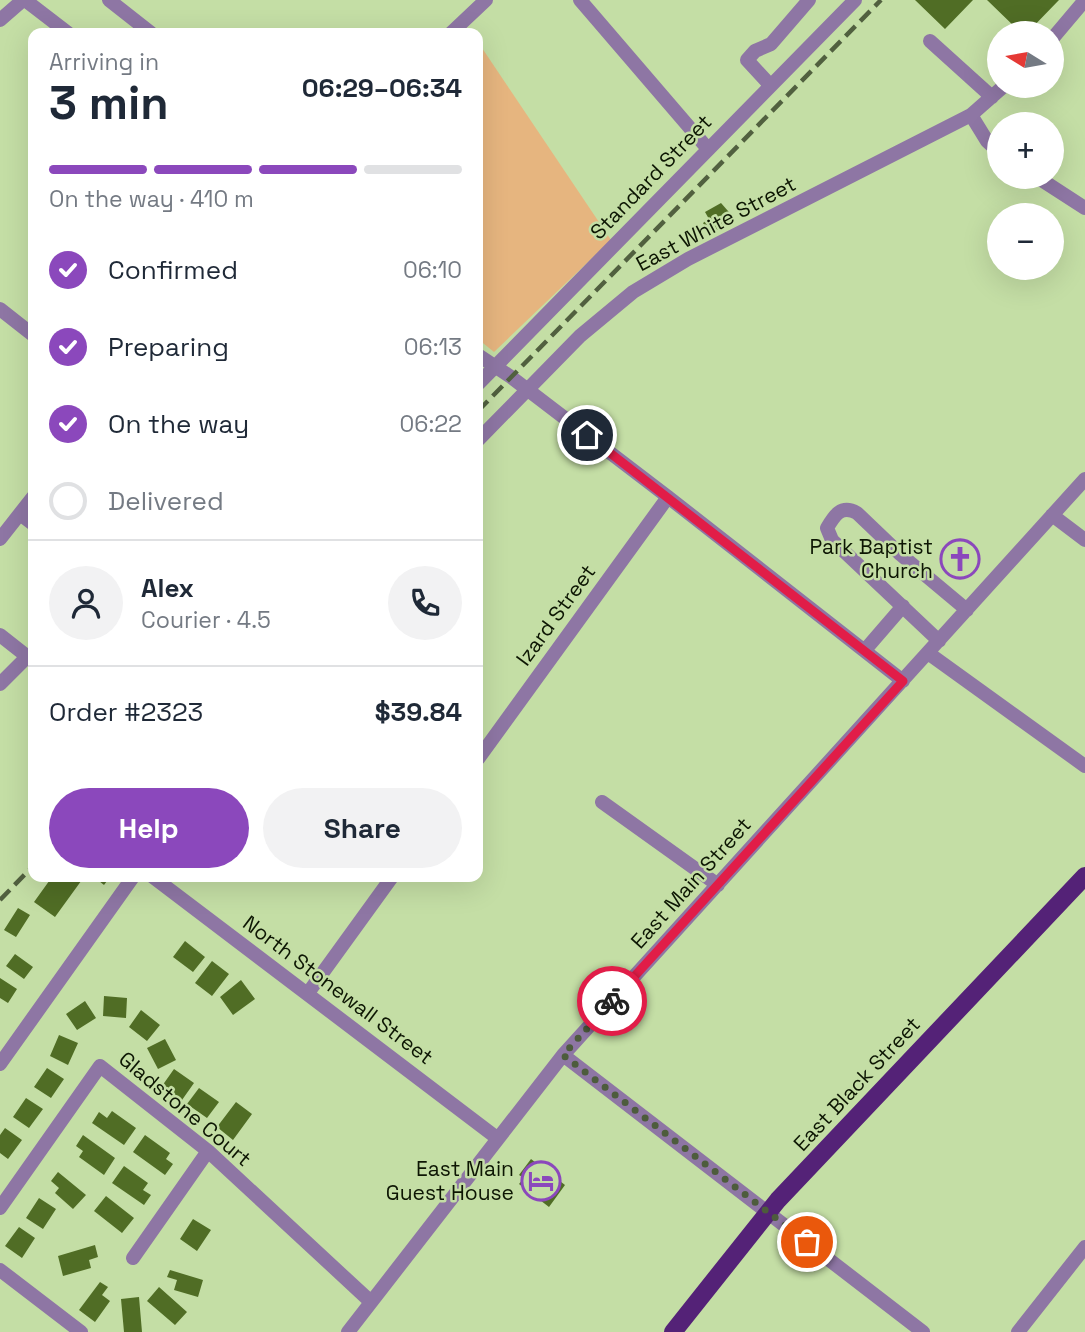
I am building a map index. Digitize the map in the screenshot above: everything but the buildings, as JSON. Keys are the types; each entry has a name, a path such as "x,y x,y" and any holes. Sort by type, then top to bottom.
{"main road":[{"name":"East Black Street","path":"673,1332 768,1212 1085,876"}],"street":[{"path":"0,20 24,0 61,28"},
{"path":"109,0 145,28"},
{"path":"456,28 486,0"},
{"path":"580,0 708,149"},
{"path":"770,85 747,60 755,51 771,44 809,0"},
{"name":"Standard Street","path":"483,379 855,0"},
{"path":"1064,25 1085,0"},
{"path":"930,41 987,92"},
{"name":"East White Street","path":"483,435 580,335 633,292 688,260 971,115 991,98"},
{"path":"971,115 987,141"},
{"path":"1056,189 1085,208"},
{"path":"0,309 28,331"},
{"path":"483,359 527,389 668,497 903,681"},
{"name":"East Main Street","path":"348,1332 563,1055 1083,484"},
{"name":"Izard Street","path":"483,752 668,497"},
{"path":"0,539 28,504"},
{"path":"939,641 832,540 827,528 835,514 851,509 857,513 900,554 967,610"},
{"path":"20,514 28,520"},
{"path":"1052,515 1085,541"},
{"path":"865,650 903,606"},
{"path":"0,635 28,657"},
{"path":"928,653 1085,766"},
{"path":"0,684 28,661"},
{"path":"602,802 718,885"},
{"path":"0,1065 129,882"},
{"name":"North Stonewall Street","path":"160,882 497,1138"},
{"path":"307,993 388,882"},
{"path":"563,1055 923,1332"},
{"name":"Gladstone Court","path":"0,1208 100,1066 208,1151 371,1302"},
{"path":"133,1258 208,1151"},
{"path":"1017,1332 1085,1247"},
{"path":"0,1270 81,1332"}],"shaded area":[{"path":"483,49 611,240 494,352 483,343"}],"railway":[{"path":"483,406 881,0"},
{"path":"0,900 28,871"}],"way so far":[{"path":"612,1001 563,1055 807,1242"}],"place":[{"name":"Park Baptist Church","path":"960,559"},
{"name":"East Main Guest House","path":"541,1181"}],"route":[{"path":"587,435 903,681 612,1001"}]}
